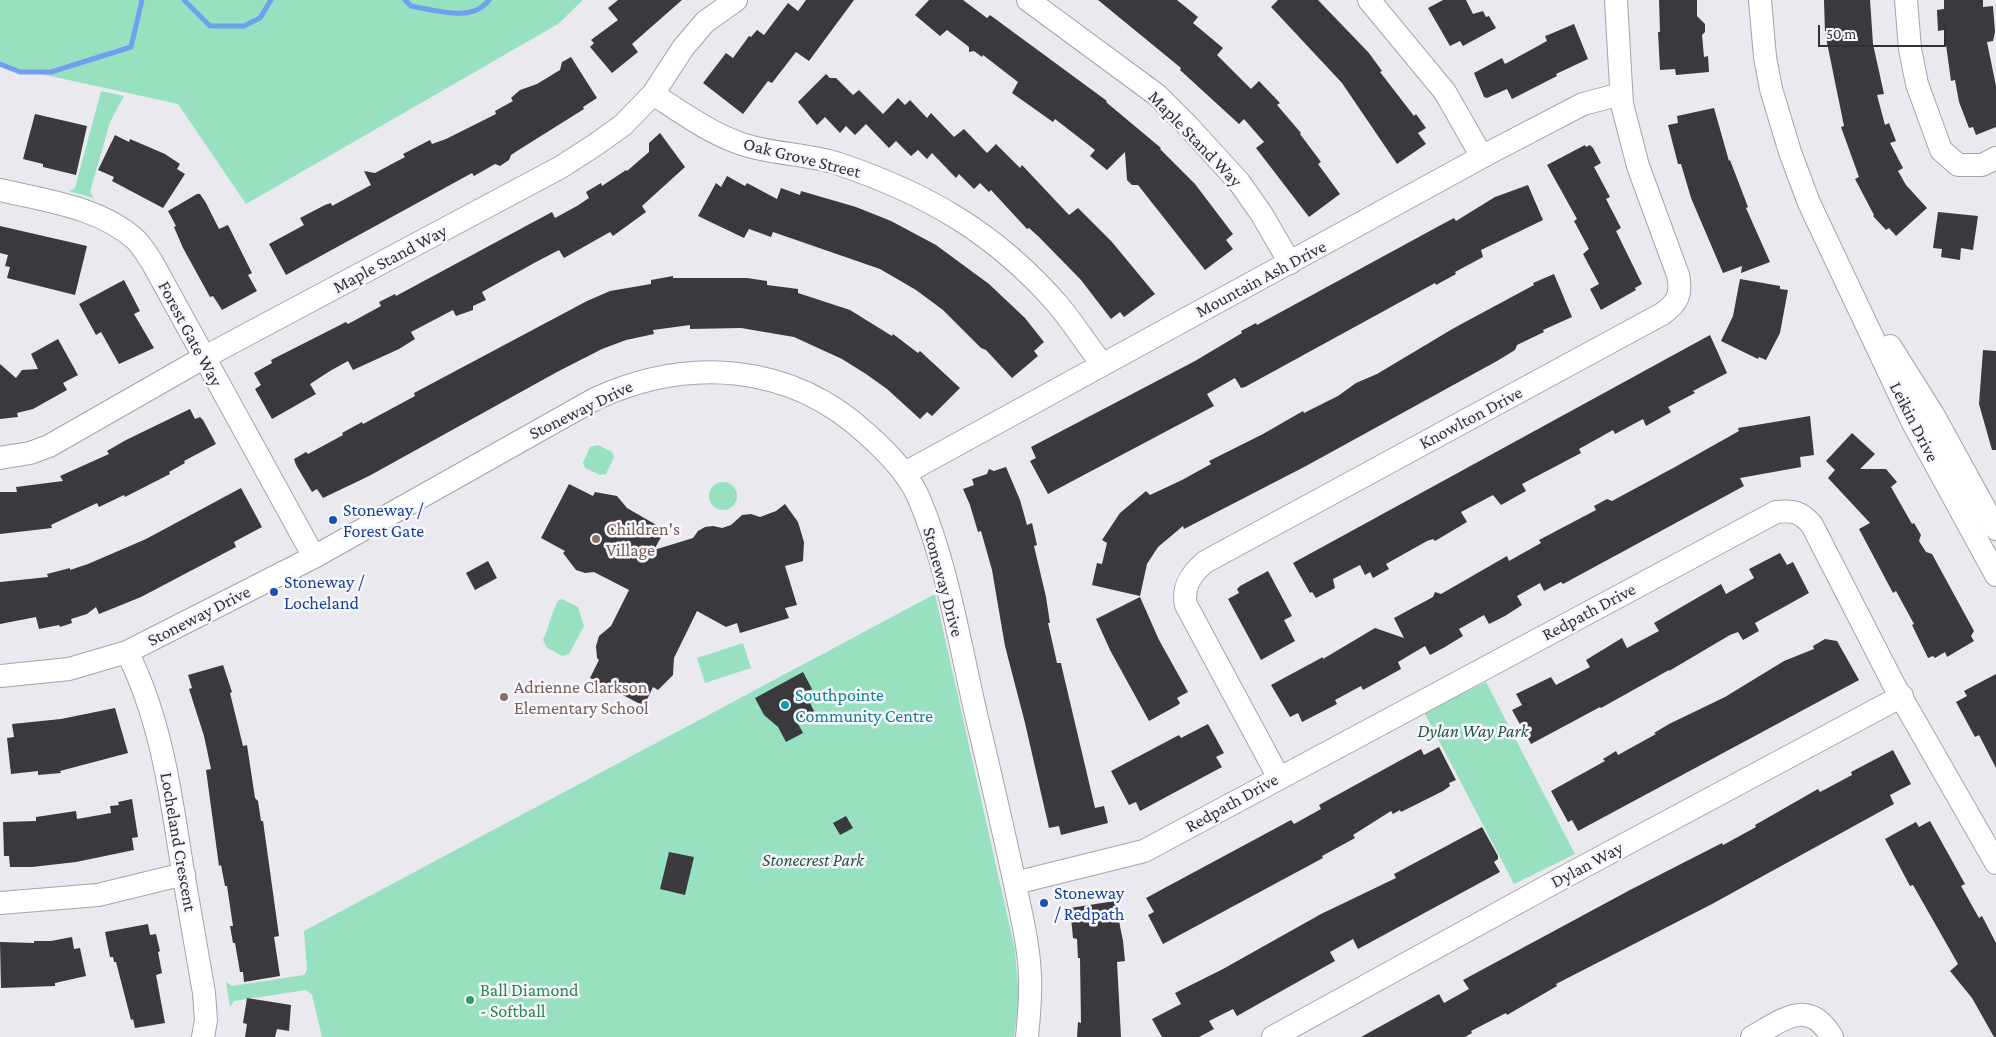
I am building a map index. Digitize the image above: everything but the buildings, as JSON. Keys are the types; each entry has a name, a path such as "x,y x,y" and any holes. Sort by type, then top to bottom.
{"street":[{"name":"Maple Stand Way","path":"0,458 30,453 49,446 203,358 561,167 623,125 653,94 683,48 705,22 736,0"},
{"name":"Maple Stand Way","path":"1028,0 1157,95 1187,125 1239,182 1262,213 1290,263"},
{"path":"1369,0 1445,92 1482,157"},
{"name":"Knowlton Drive","path":"1279,778 1186,605 1184,595 1190,578 1205,562 1662,314 1677,303 1680,285 1678,275 1638,166 1621,94 1616,0"},
{"name":"Leikin Drive","path":"1760,0 1765,57 1779,120 1805,194 1913,423 1996,575"},
{"path":"1906,0 1910,50 1917,84 1941,150 1958,165 1982,165 1996,158"},
{"name":"Oak Grove Street","path":"653,94 710,130 739,143 836,163 920,196 964,221 1028,274 1059,307 1102,364"},
{"name":"Mountain Ash Drive","path":"905,473 1482,157 1583,104 1621,94"},
{"name":"Forest Gate Way","path":"0,190 88,212 111,221 138,242 152,262 203,358 314,557"},
{"name":"Leikin Drive","path":"1839,264 1934,416 1996,529"},
{"name":"Stoneway Drive","path":"0,676 69,669 127,652 196,619 314,557 595,399 624,386 655,377 686,372 744,374 775,381 804,392 830,405 854,421 882,447 905,473 917,494 936,550 1015,883 1026,938 1030,976 1028,1037"},
{"name":"Redpath Drive","path":"1015,883 1144,851 1776,512 1791,510 1803,515 1812,526 1902,696 1996,863"},
{"name":"Locheland Crescent","path":"127,652 138,674 158,732 170,783 204,993 206,1020 203,1037"},
{"name":"Dylan Way","path":"1274,1037 1566,876 1902,696"},
{"path":"0,903 98,895 184,874"},
{"path":"1752,1037 1792,1015 1809,1014 1824,1023 1832,1037"}],"green space":[{"path":"0,0 583,0 558,24 246,204 178,104 0,65"},
{"path":"101,91 124,96 110,122 90,192 94,198 69,191 75,188"},
{"path":"598,445 612,452 614,457 606,474 600,475 585,468 583,463 590,447"},
{"path":"723,482 733,486 737,496 733,506 723,510 713,506 709,496 713,486"},
{"name":"Stonecrest Park","path":"935,594 1015,950 1019,998 1014,1037 322,1037 312,995 306,990 234,1001 230,1007 226,982 232,986 304,975 307,970 304,931"},
{"path":"562,599 578,607 584,626 569,654 562,656 547,648 543,640 556,605"},
{"path":"743,643 751,668 705,683 697,658"},
{"name":"Dylan Way Park","path":"1486,682 1575,854 1514,884 1424,712"}],"waterway":[{"path":"0,64 20,72 51,72 131,47 142,0"},
{"path":"184,0 210,26 244,26 260,18 271,0"},
{"path":"405,0 411,6 453,13 473,11 482,7 489,0"}],"place":[{"name":"Stoneway / Forest Gate","path":"333,520"},
{"name":"Children's Village","path":"596,539"},
{"name":"Stoneway / Locheland","path":"274,592"},
{"name":"Adrienne Clarkson Elementary School","path":"504,697"},
{"name":"Southpointe Community Centre","path":"785,705"},
{"name":"Stoneway / Redpath","path":"1044,903"},
{"name":"Ball Diamond - Softball","path":"470,1000"}]}
